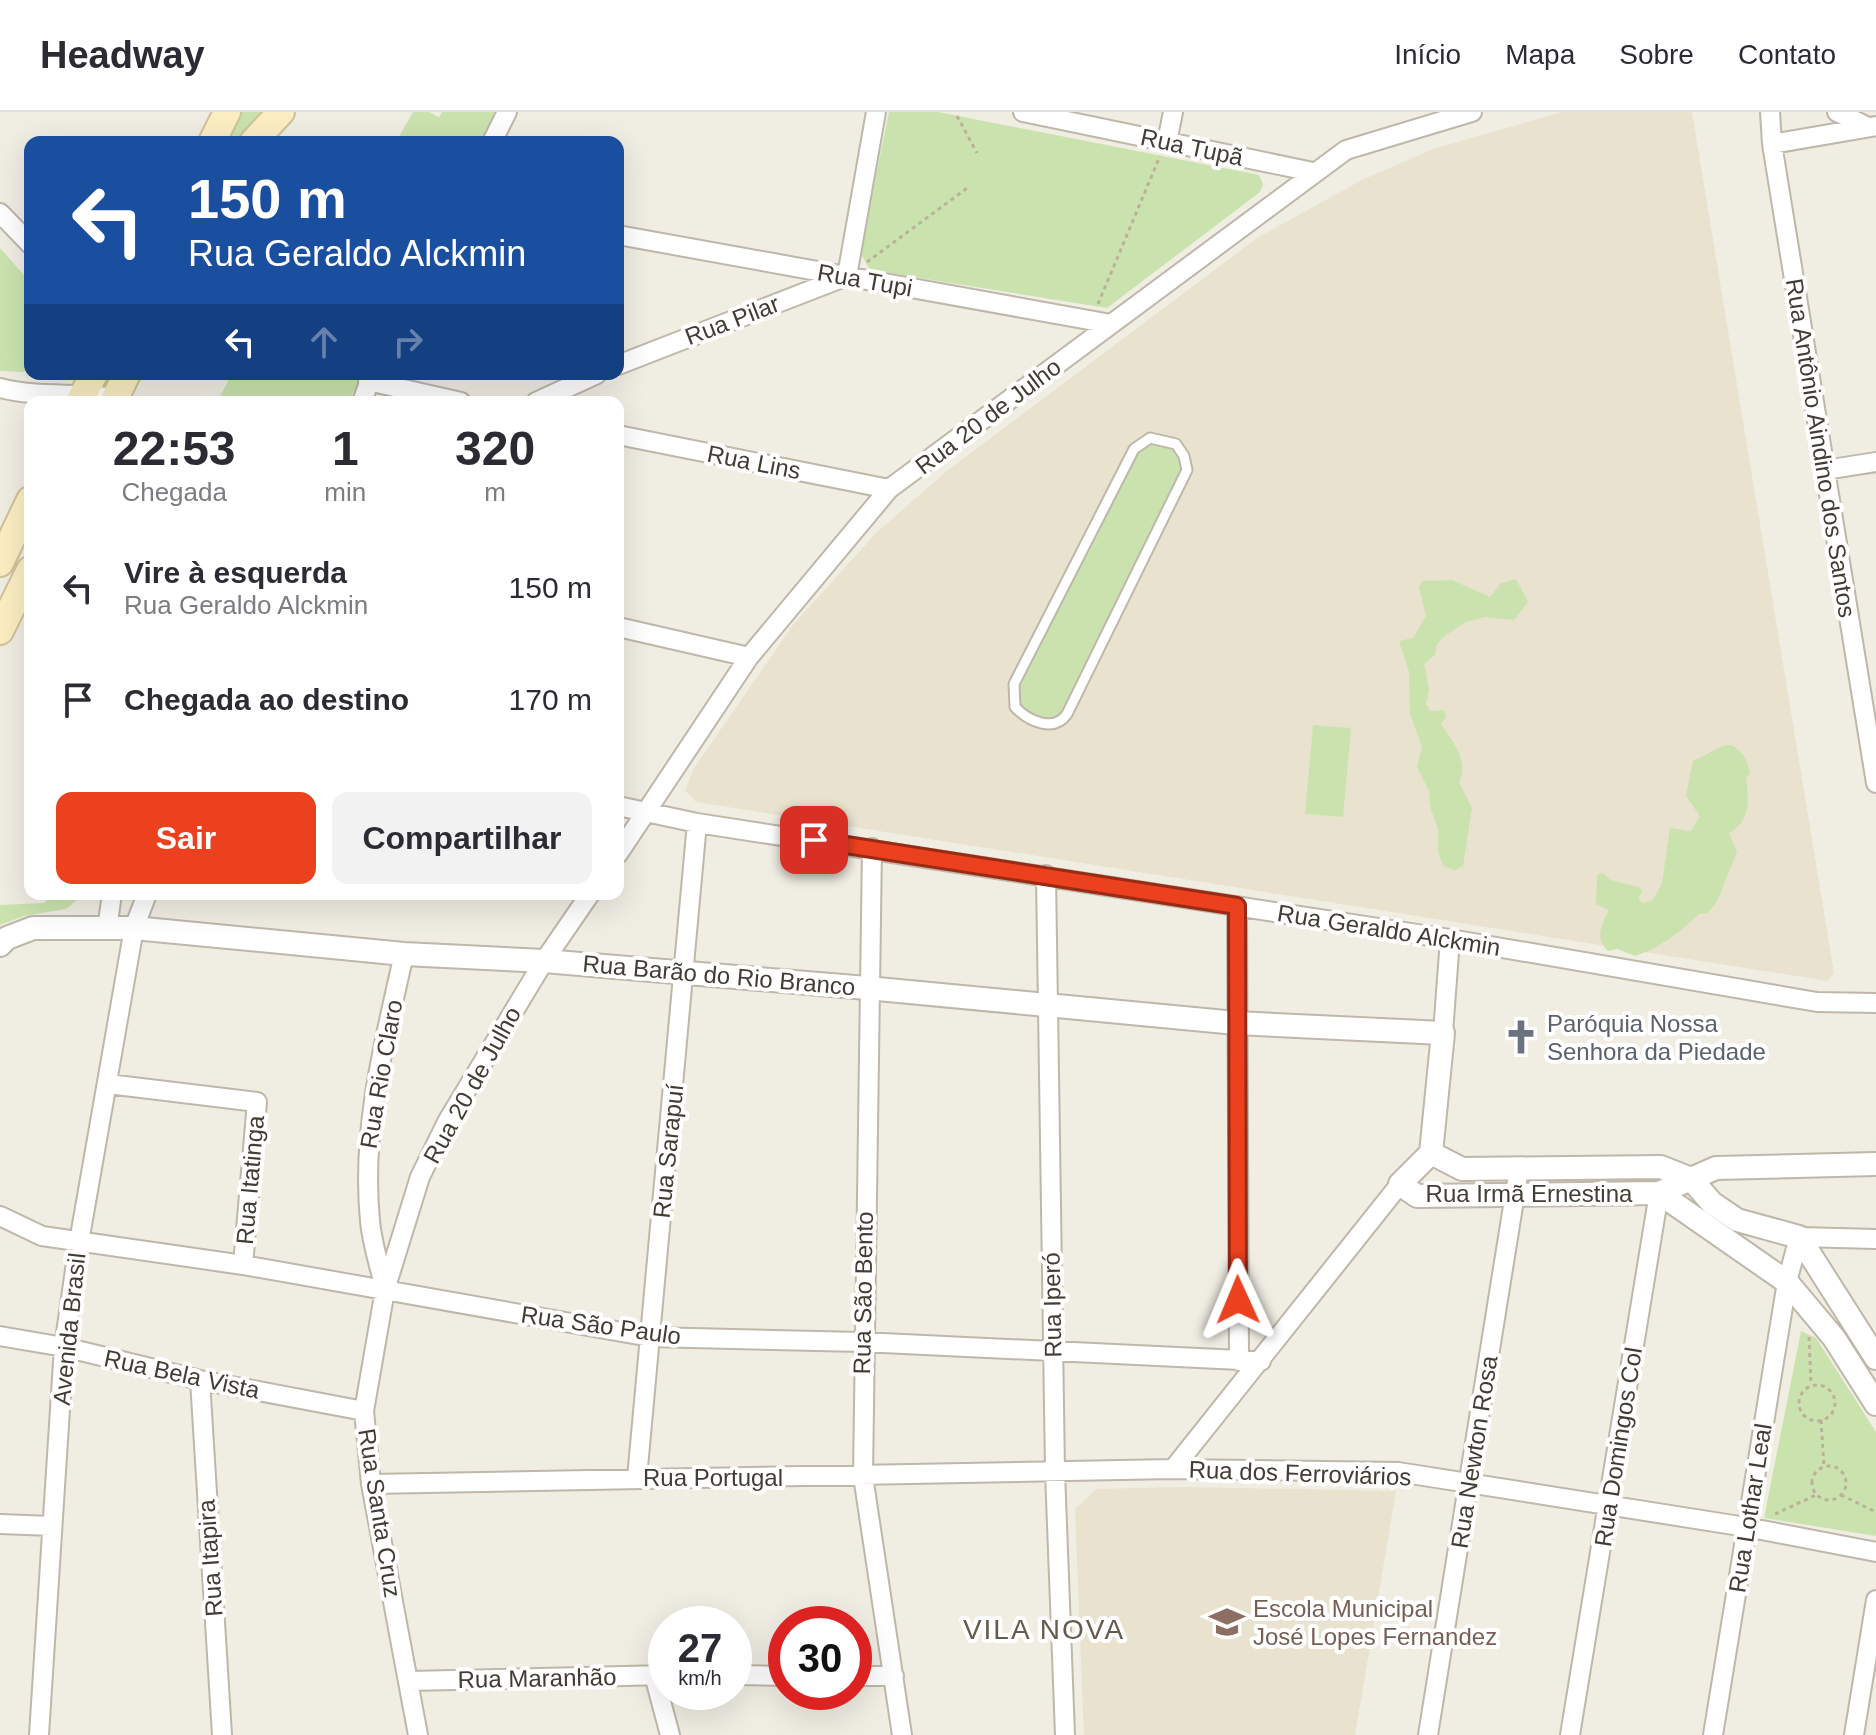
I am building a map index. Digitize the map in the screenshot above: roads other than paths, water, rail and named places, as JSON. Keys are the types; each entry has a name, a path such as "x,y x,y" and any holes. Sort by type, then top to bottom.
{"main road":[{"path":"215,136 227,112"},
{"path":"259,136 281,112"},
{"path":"0,563 24,513"},
{"path":"0,631 24,582"}],"street":[{"path":"495,136 507,112"},
{"path":"847,276 876,112"},
{"name":"Rua Tupã","path":"1023,112 1313,172"},
{"path":"1167,142 1173,112"},
{"name":"Rua 20 de Julho","path":"624,845 749,657 889,489 1346,150 1472,112"},
{"name":"Rua Antônio Aindino dos Santos","path":"1770,112 1772,144 1876,783"},
{"path":"1837,112 1856,124 1872,126"},
{"path":"1772,144 1872,126"},
{"path":"0,213 24,238"},
{"name":"Rua Tupi","path":"624,236 1111,324"},
{"name":"Rua Pilar","path":"624,363 847,276"},
{"path":"378,380 438,396"},
{"path":"549,396 584,380"},
{"path":"0,388 26,396"},
{"path":"53,396 86,390"},
{"name":"Rua Lins","path":"624,436 889,489"},
{"path":"1825,470 1876,462"},
{"path":"624,628 749,657"},
{"name":"Rua Geraldo Alckmin","path":"624,807 697,823 1450,939 1817,1002 1876,1003"},
{"name":"Rua Sarapuí","path":"637,1478 697,823"},
{"name":"Rua São Bento","path":"872,848 867,988 863,1476 902,1735"},
{"name":"Rua Iperó","path":"1046,875 1052,1352 1065,1735"},
{"path":"107,929 111,900"},
{"path":"134,928 145,900"},
{"name":"Rua 20 de Julho","path":"385,1290 400,1232 427,1163 483,1059 586,900"},
{"path":"1237,906 1239,1361"},
{"name":"Rua Barão do Rio Branco","path":"0,945 7,938 33,928 134,928 404,954 544,961 867,988 1236,1023 1443,1033"},
{"name":"Avenida Brasil","path":"39,1735 64,1347 79,1242 134,928"},
{"path":"1173,1469 1400,1184 1431,1153 1450,939"},
{"name":"Rua Rio Claro","path":"385,1290 370,1224 366,1155 373,1095 404,954"},
{"name":"Rua Itatinga","path":"108,1084 257,1102 243,1265"},
{"name":"Rua Irmã Ernestina","path":"1431,1153 1462,1169 1661,1167 1691,1179"},
{"path":"1659,1193 1716,1168 1876,1164"},
{"name":"Rua Newton Rosa","path":"1428,1735 1519,1169"},
{"path":"1691,1179 1712,1203 1737,1220 1799,1237 1876,1239"},
{"name":"Rua Irmã Ernestina","path":"1400,1184 1417,1196 1659,1193"},
{"path":"1659,1193 1787,1282 1818,1315 1876,1404"},
{"name":"Rua Domingos Col","path":"1570,1735 1659,1193"},
{"name":"Rua São Paulo","path":"0,1216 42,1236 243,1265 650,1337 862,1342 1261,1361"},
{"path":"1799,1237 1876,1358"},
{"name":"Rua Lothar Leal","path":"1713,1735 1787,1282 1799,1237"},
{"name":"Rua Santa Cruz","path":"385,1290 364,1411 371,1484 418,1735"},
{"name":"Rua Bela Vista","path":"0,1336 64,1347 200,1380 364,1411"},
{"name":"Rua Itapira","path":"200,1380 222,1735"},
{"name":"Rua dos Ferroviários","path":"1055,1472 1173,1469 1398,1472 1746,1527 1876,1552"},
{"name":"Rua Portugal","path":"371,1484 1055,1472"},
{"path":"0,1524 52,1526"},
{"path":"1854,1735 1876,1600"},
{"name":"Rua Maranhão","path":"409,1681 648,1675"},
{"path":"872,1676 894,1676"},
{"path":"666,1710 670,1735"}],"lane":[{"path":"1160,438 1180,448 1187,470 1178,485 1062,721 1050,724 1022,714 1013,700 1014,684 1134,449 1141,441 1160,438"}],"place":[{"name":"Paróquia Nossa Senhora da Piedade","path":"1521,1037"},
{"name":"Escola Municipal José Lopes Fernandez","path":"1227,1622"}],"district":[{"name":"VILA NOVA","path":"1044,1629"}]}
